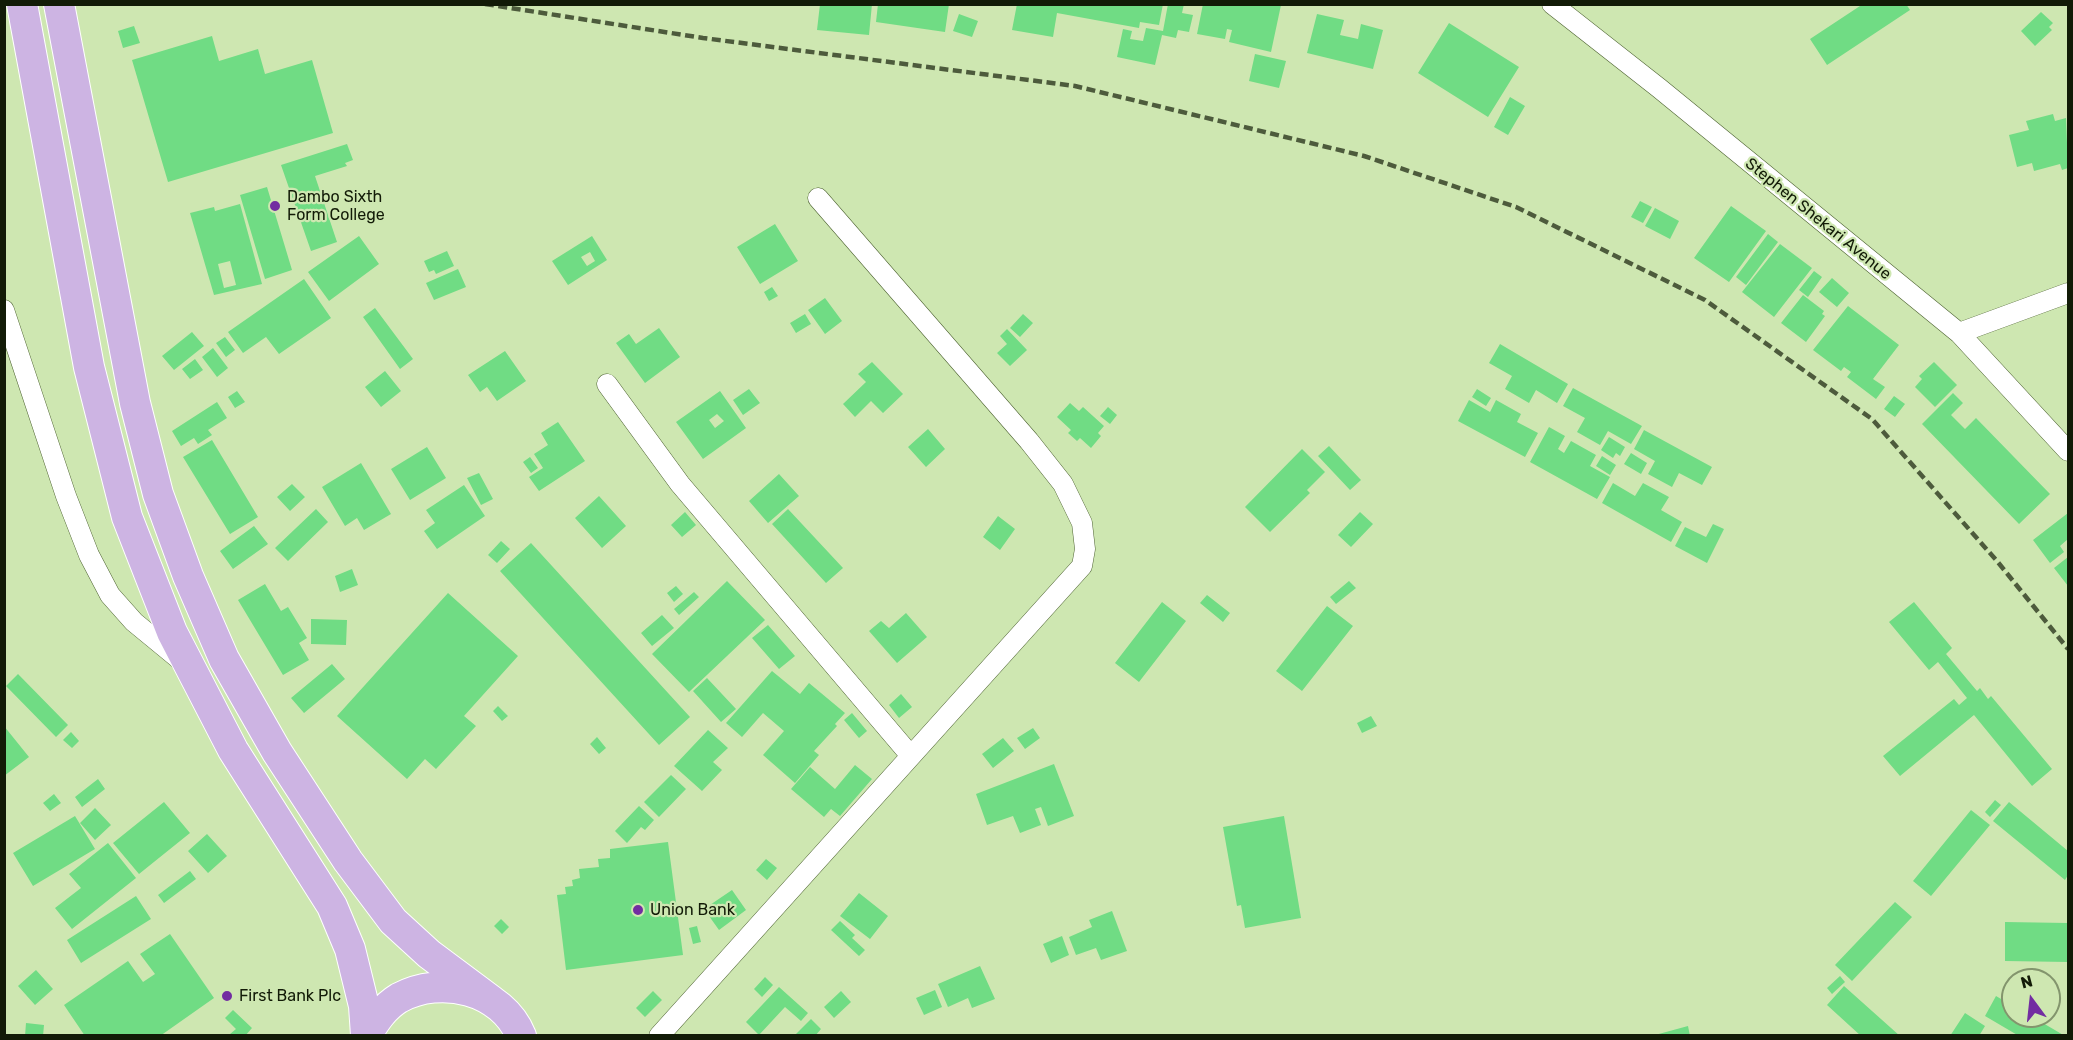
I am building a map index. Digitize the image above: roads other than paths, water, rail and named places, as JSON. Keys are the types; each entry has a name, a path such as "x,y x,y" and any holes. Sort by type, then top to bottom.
{"main road":[{"path":"22,4 89,367 111,463 127,517 154,592 172,633 233,750 332,906 350,949 364,1006 366,1035"},
{"path":"59,4 133,392 146,448 158,494 188,576 224,659 277,752 348,861 393,921 429,954 508,1015 521,1034"},
{"path":"366,1035 380,1014 399,999 421,989 446,986 462,989 492,1001"}],"street":[{"name":"Stephen Shekari Avenue","path":"1551,4 1668,96 1959,333 2068,451"},
{"path":"659,1035 1082,566 1085,549 1082,523 1063,484 1029,441 818,198"},
{"path":"1959,333 2068,293"},
{"path":"5,314 66,496 89,555 110,595 134,622 166,646 196,676"},
{"path":"607,384 680,484 911,756"}],"railway":[{"path":"485,4 703,38 1075,86 1364,156 1516,207 1705,300 1872,419 1997,561 2068,649"}],"place":[{"name":"Dambo Sixth Form College","path":"275,206"},
{"name":"Union Bank","path":"638,910"},
{"name":"First Bank Plc","path":"227,996"}]}
